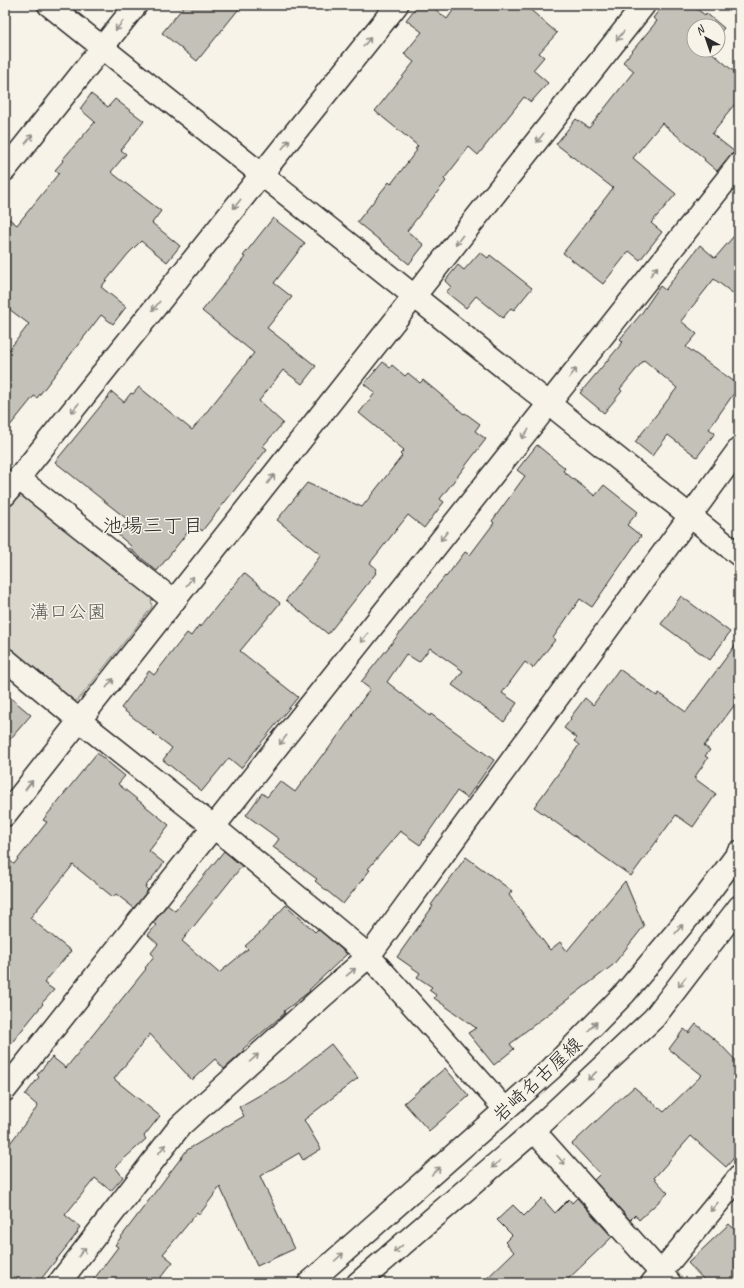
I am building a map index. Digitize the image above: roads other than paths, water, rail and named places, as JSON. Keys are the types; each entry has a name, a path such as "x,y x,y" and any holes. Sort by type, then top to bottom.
{"street":[{"path":"49,5 739,555"},
{"path":"5,170 136,5"},
{"path":"174,601 11,487 397,5"},
{"path":"5,815 644,5"},
{"path":"5,1090 739,164"},
{"path":"59,1283 180,1126 369,956 739,449"},
{"path":"5,659 80,721 214,827 369,956 505,1109"},
{"name":"岩崎名古屋線","path":"310,1283 505,1109 551,1070 625,993 704,899 739,852"},
{"name":"岩崎名古屋線","path":"358,1283 534,1131 654,1018 739,907"},
{"path":"534,1131 661,1279 739,1177"}],"district":[{"name":"池場三丁目","path":"153,525"}],"park label":[{"name":"溝口公園","path":"68,611"}]}
